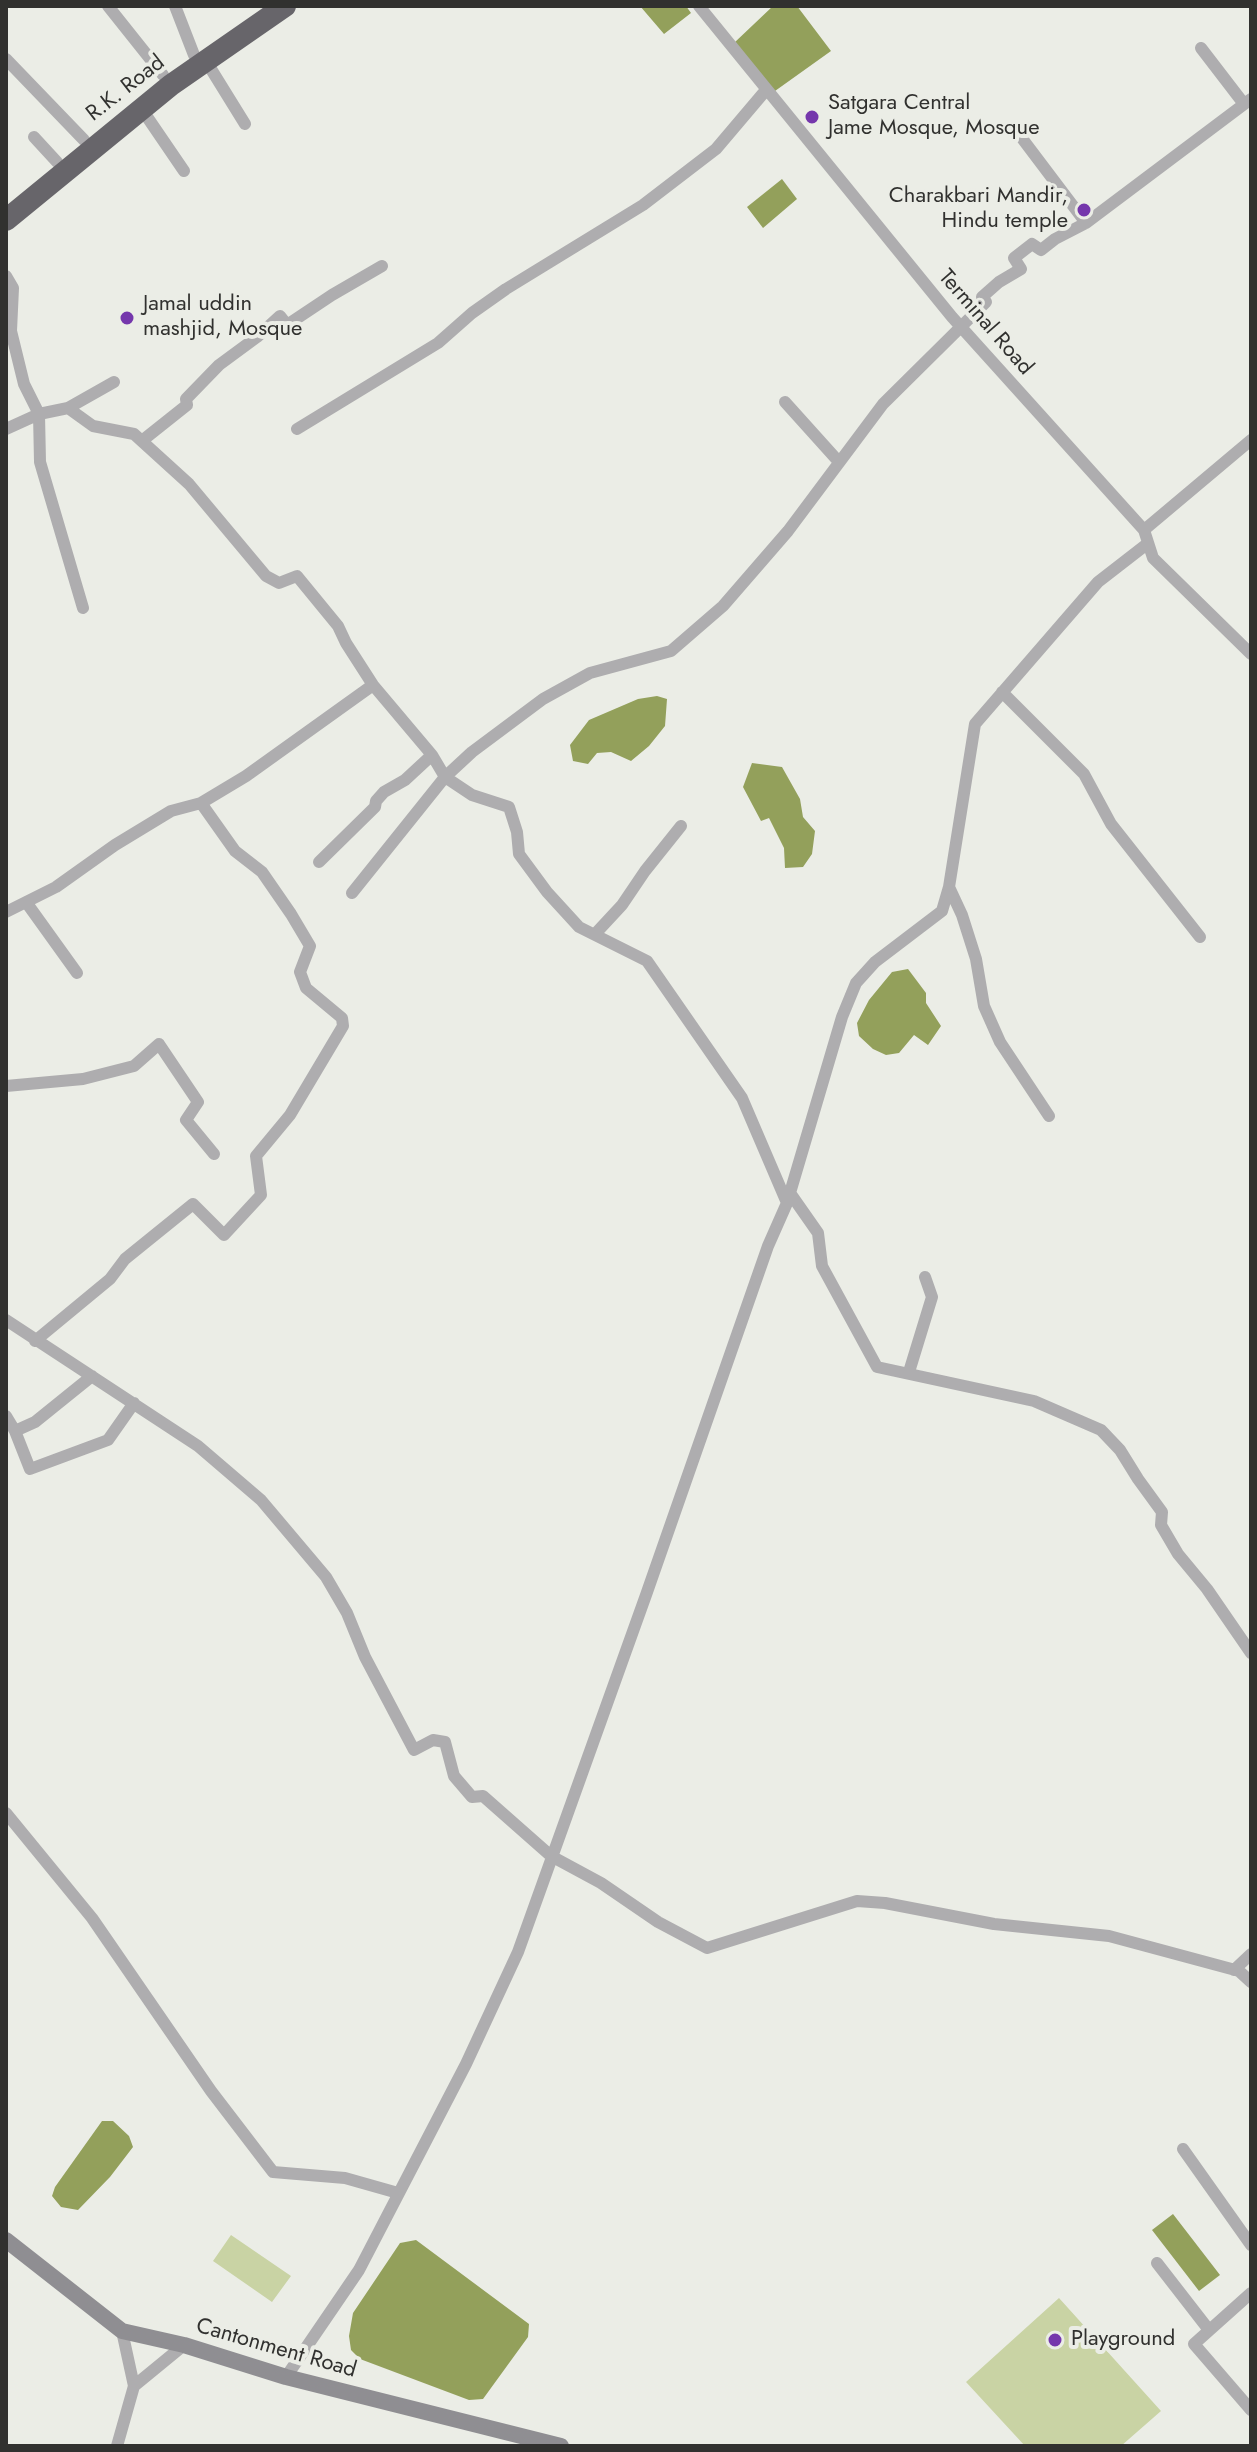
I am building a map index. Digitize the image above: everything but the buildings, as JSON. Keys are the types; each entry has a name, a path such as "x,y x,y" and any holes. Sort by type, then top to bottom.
{"highway":[{"name":"R.K. Road","path":"6,220 264,6"},
{"name":"R.K. Road","path":"6,205 163,75 200,58 285,6"}],"street":[{"path":"108,6 163,75"},
{"path":"175,6 200,58 245,124"},
{"name":"Terminal Road","path":"699,6 960,327 1144,530"},
{"path":"352,893 445,777 511,723 572,682 614,664 671,651 723,606 788,531 883,404 986,302 982,297 1021,269 1014,258 1032,244 1041,250 1086,223 1248,101 1201,48"},
{"path":"6,59 84,140"},
{"path":"297,429 438,343 506,289 643,205 716,149 766,90"},
{"path":"141,108 184,171"},
{"path":"1015,129 1086,223"},
{"path":"34,137 57,162"},
{"path":"143,440 187,405 186,399 219,365 280,316 287,325 382,266"},
{"path":"6,276 13,288 11,331 24,384 39,414 40,462 83,608"},
{"path":"6,429 39,414 68,408 114,382"},
{"path":"785,402 839,462"},
{"path":"68,408 93,426 134,434 143,440 189,484 266,576 279,583 297,576 338,626 373,685 432,755 445,777 472,795 509,807 517,832 519,854 547,892 579,927 647,961 742,1098 789,1198 818,1233 822,1266 877,1367 1034,1401 1101,1430 1120,1450 1162,1512 1161,1525 1178,1554 1207,1589 1251,1653"},
{"path":"1251,440 1144,530 1153,558 1251,654"},
{"path":"286,2377 359,2270 466,2064 518,1952 768,1246 789,1198 842,1017 856,983 875,962 942,911 949,887 975,724 1098,582 1147,544"},
{"path":"6,912 56,887 115,845 171,811 201,803 246,776 373,685"},
{"path":"1002,692 1084,774 1111,824 1200,937"},
{"path":"319,862 375,807 384,792 405,780 432,755"},
{"path":"35,1341 110,1279 125,1259 193,1204 224,1235 261,1195 256,1156 290,1115 343,1026 342,1018 306,988 300,972 310,946 291,914 262,872 235,851 201,803"},
{"path":"596,933 622,905 681,826"},
{"path":"949,887 976,959 984,1006 1000,1042 1049,1116"},
{"path":"26,902 77,973"},
{"path":"6,1086 83,1079 134,1066 159,1044 198,1102 186,1120 214,1154"},
{"path":"909,1372 932,1297 925,1277"},
{"path":"6,1320 198,1446 261,1500 326,1577 414,1750 433,1740 445,1742 454,1776 472,1797 483,1796 551,1856 601,1883 658,1922 707,1948 857,1901 885,1903 994,1924 1109,1936 1234,1970 1251,1982"},
{"path":"15,1431 35,1422 92,1376"},
{"path":"6,1416 30,1469 108,1440 134,1403"},
{"path":"6,1813 92,1918 202,2079 273,2172 345,2178 398,2193"},
{"path":"1234,1970 1251,1954"},
{"path":"1183,2149 1251,2245"},
{"name":"Cantonment Road","path":"6,2240 122,2331 184,2345 286,2377 535,2442 561,2446"},
{"path":"1157,2263 1209,2330"},
{"path":"1251,2293 1194,2344 1246,2394 1251,2410"},
{"path":"117,2446 134,2386 122,2331"},
{"path":"134,2386 184,2345"}],"shaded area":[{"path":"640,6 686,6 691,13 664,34"},
{"path":"773,6 797,6 831,51 775,91 734,43"},
{"path":"782,179 797,199 763,228 747,207"},
{"path":"657,696 667,699 665,726 649,746 631,761 611,752 597,753 588,764 573,761 570,745 589,720 638,699"},
{"path":"752,763 782,767 800,799 803,817 815,831 812,854 803,867 785,868 784,848 769,818 761,821 743,787"},
{"path":"908,969 926,993 926,1003 941,1026 928,1045 914,1035 899,1053 886,1055 873,1049 859,1036 857,1023 869,1000 892,972"},
{"path":"102,2121 113,2121 129,2136 133,2147 110,2177 78,2210 61,2207 52,2196 55,2187"},
{"path":"1173,2214 1220,2275 1199,2291 1152,2230"},
{"path":"231,2235 291,2276 272,2302 213,2261"},
{"path":"416,2240 529,2324 528,2337 483,2399 469,2400 360,2359 351,2350 349,2336 353,2313 400,2243"},
{"name":"Playground","path":"1059,2298 1161,2411 1121,2446 1025,2446 966,2382"}],"place":[{"name":"Satgara Central Jame Mosque, Mosque","path":"812,117"},
{"name":"Charakbari Mandir, Hindu temple","path":"1084,210"},
{"name":"Jamal uddin mashjid, Mosque","path":"127,318"},
{"name":"Playground","path":"1055,2340"}]}
